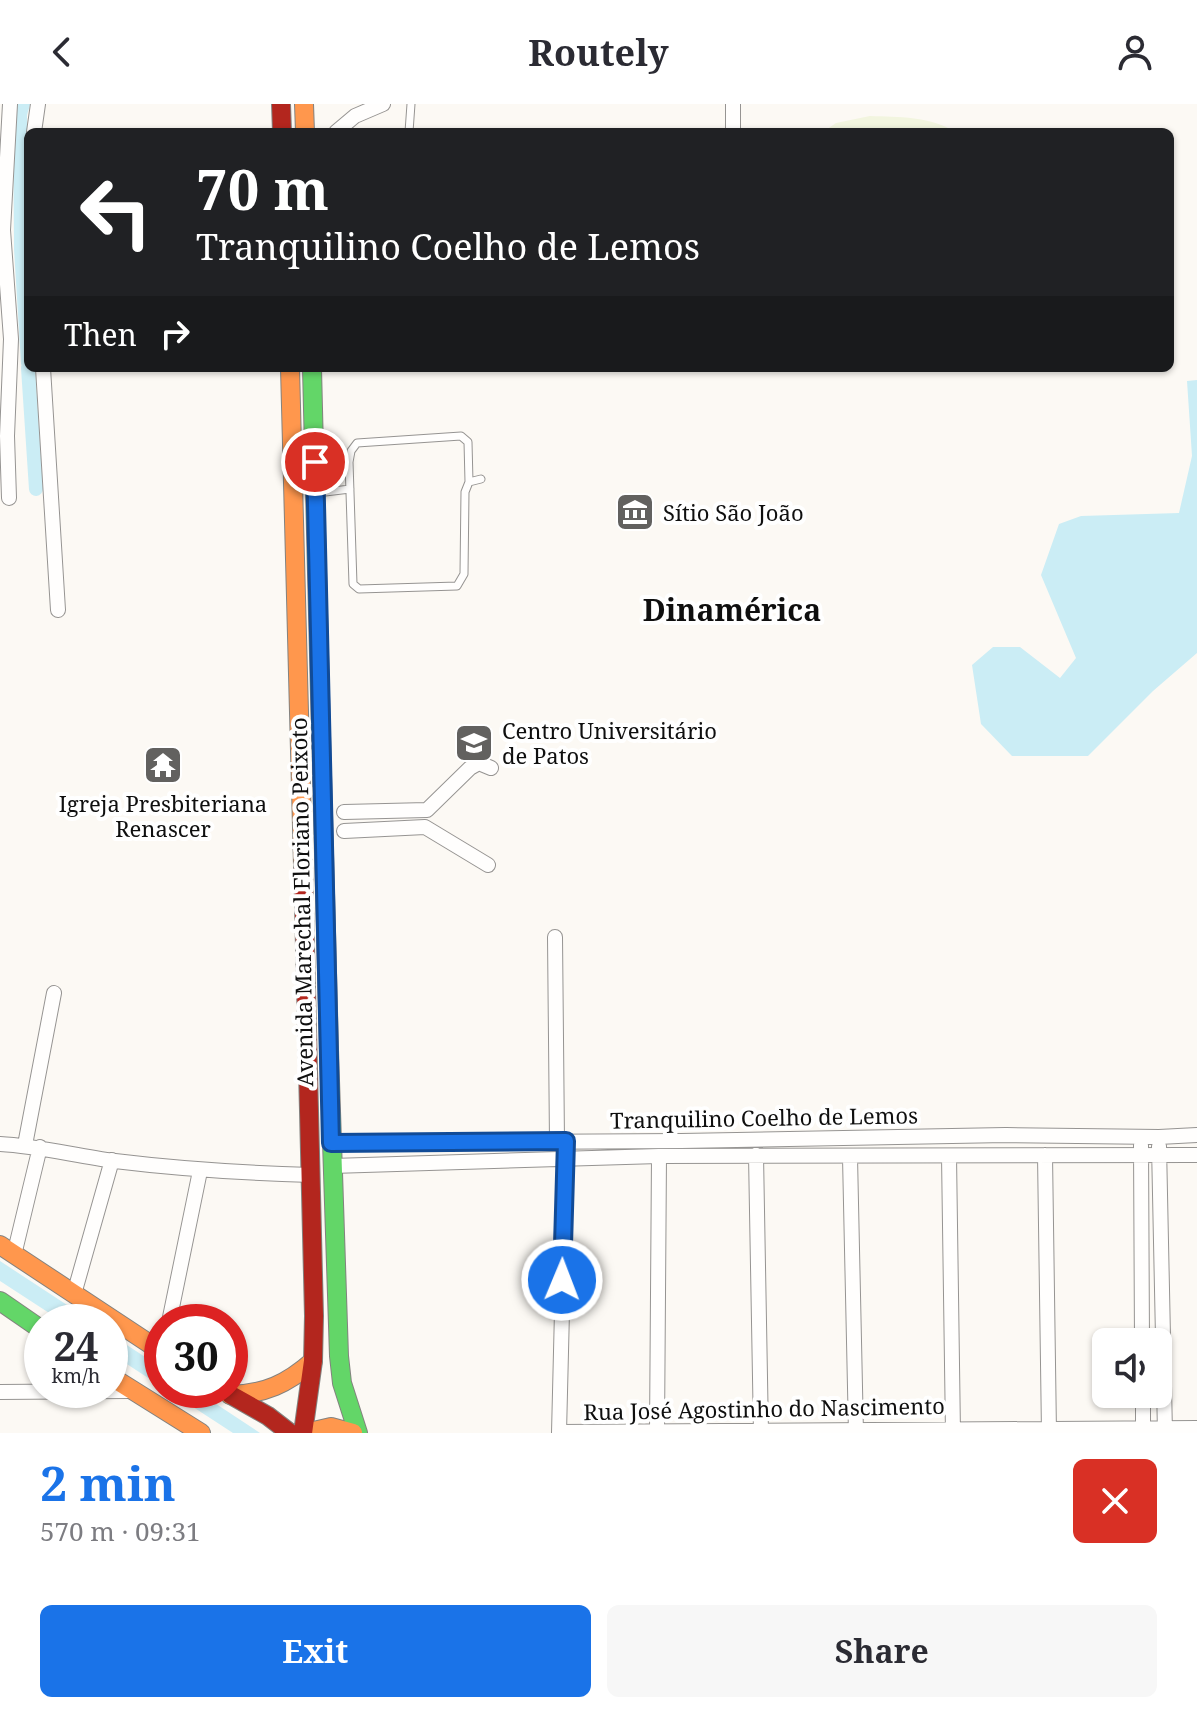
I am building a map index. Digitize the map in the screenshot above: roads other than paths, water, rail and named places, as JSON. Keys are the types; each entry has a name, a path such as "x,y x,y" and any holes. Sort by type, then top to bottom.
{"main road":[{"path":"281,104 282,128"},
{"path":"304,104 305,128"},
{"name":"Avenida Marechal Floriano Peixoto","path":"290,372 314,1316 313,1361 304,1433"},
{"name":"Avenida Marechal Floriano Peixoto","path":"312,372 339,1356 342,1383 356,1433"},
{"path":"7,1250 144,1340"},
{"path":"0,1301 24,1318"},
{"path":"248,1395 273,1390 289,1383 313,1361"},
{"path":"128,1388 201,1433"},
{"path":"248,1405 290,1433"},
{"path":"304,1433 331,1427 356,1433"}],"street":[{"path":"9,498 7,436 11,339 3,230 10,104"},
{"path":"35,128 38,104"},
{"path":"341,128 355,116 383,104"},
{"path":"733,104 733,128"},
{"path":"43,372 58,610"},
{"path":"344,812 427,810 470,768 479,763 491,768"},
{"path":"344,831 425,827 488,865"},
{"name":"Rua José Agostinho do Nascimento","path":"555,937 561,1141 565,1158 559,1433 1165,1431 1197,1428"},
{"path":"7,1250 32,1146 54,993"},
{"name":"Tranquilino Coelho de Lemos","path":"332,1166 659,1156 681,1148 1006,1135 1197,1135"},
{"path":"1141,1137 1142,1328"},
{"path":"1159,1137 1165,1431"},
{"name":"Tranquilino Coelho de Lemos","path":"331,1143 561,1141 756,1155 850,1157 1197,1155"},
{"path":"0,1144 200,1171 311,1175"},
{"path":"756,1155 761,1432"},
{"path":"1045,1155 1049,1430"},
{"path":"657,1432 659,1156"},
{"path":"949,1156 953,1431"},
{"path":"850,1157 856,1432"},
{"path":"74,1294 112,1160"},
{"path":"173,1304 200,1171"},
{"path":"0,1392 133,1391"},
{"path":"1143,1408 1143,1431"}],"lane":[{"path":"409,128 411,104"},
{"path":"461,436 468,442 469,482 465,492 464,574 457,586 359,589 353,584 349,462 351,451 357,443 461,436"},
{"path":"469,482 481,479"},
{"path":"315,494 350,489"}],"water":[{"path":"1197,380 1197,653 1153,691 1088,756 1012,756 981,724 972,665 993,647 1020,647 1060,678 1076,658 1041,575 1059,524 1081,516 1179,513 1192,456 1187,381"},
{"path":"0,1261 66,1304 35,1304 0,1281"},
{"path":"128,1346 144,1356 144,1375 128,1365"},
{"path":"195,1408 222,1408 260,1433 233,1433"}],"waterway":[{"path":"23,104 20,114 24,298"},
{"path":"28,372 36,489"}],"place":[{"name":"Sítio São João","path":"635,512"},
{"name":"Centro Universitário de Patos","path":"474,743"},
{"name":"Igreja Presbiteriana Renascer","path":"163,765"}],"district":[{"name":"Dinamérica","path":"732,609"}]}
